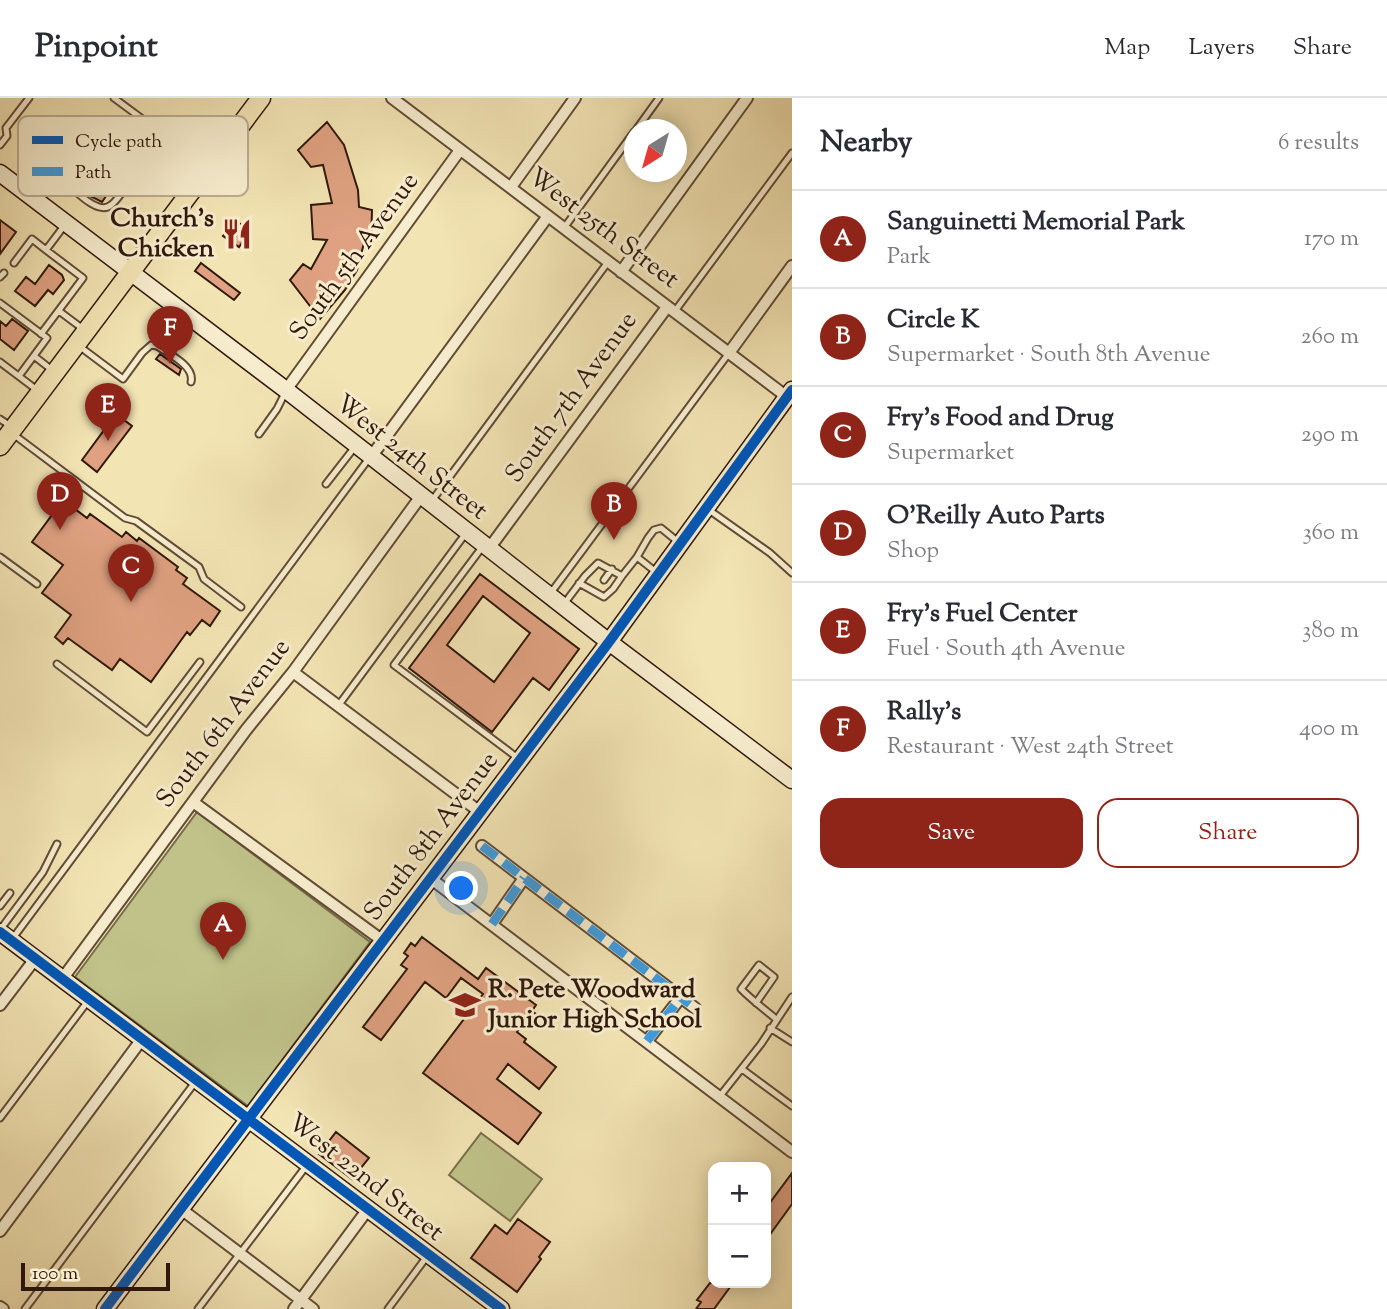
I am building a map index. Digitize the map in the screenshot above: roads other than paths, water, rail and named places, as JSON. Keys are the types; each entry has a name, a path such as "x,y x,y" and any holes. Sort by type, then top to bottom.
{"main road":[{"path":"248,116 261,98"},
{"path":"6,431 40,392 188,196"}],"street":[{"name":"West 25th Street","path":"392,98 729,353 790,396"},
{"path":"510,187 575,98"},
{"name":"South 7th Avenue","path":"621,272 747,98"},
{"name":"South 5th Avenue","path":"286,390 460,150"},
{"name":"West 24th Street","path":"0,173 18,187"},
{"name":"West 24th Street","path":"30,196 286,390 466,533 792,780"},
{"path":"370,457 548,216"},
{"path":"729,353 792,266"},
{"name":"South 7th Avenue","path":"486,548 671,309"},
{"name":"South 8th Avenue","path":"105,1309 609,642 790,396"},
{"name":"South 6th Avenue","path":"63,978 246,730 425,500"},
{"path":"293,672 480,812"},
{"path":"193,802 383,941"},
{"path":"482,846 695,1008"},
{"path":"430,878 792,1152"},
{"path":"492,924 524,878"},
{"name":"West 22nd Street","path":"4,934 249,1117 491,1306"},
{"path":"0,1005 35,959"},
{"path":"647,1041 681,997"},
{"path":"0,1231 142,1039"},
{"path":"181,1209 240,1254 298,1305 313,1309"},
{"path":"298,1305 368,1209"}],"lane":[{"path":"0,145 7,136 6,128 29,98"},
{"path":"114,98 138,116"},
{"path":"644,119 659,98"},
{"path":"564,228 624,146"},
{"path":"671,309 792,153"},
{"path":"83,196 98,208 105,209 119,196"},
{"path":"46,250 66,223"},
{"path":"14,263 32,239 83,278 41,334"},
{"path":"425,500 608,262"},
{"path":"0,303 47,338 19,376"},
{"path":"59,311 81,338 123,379 151,345 157,346 189,369 191,382"},
{"path":"555,601 729,353"},
{"path":"34,356 55,372"},
{"path":"0,362 40,392"},
{"path":"259,434 277,409 286,390"},
{"path":"6,431 125,518 136,521 198,567 204,579 242,607"},
{"path":"326,484 356,445"},
{"path":"4,934 370,457"},
{"path":"706,508 792,572"},
{"path":"579,583 596,590 604,597 608,595 654,530 661,528 680,544"},
{"path":"338,706 466,533"},
{"path":"486,548 394,664 519,759"},
{"path":"0,557 37,584"},
{"path":"637,557 659,574"},
{"path":"555,601 579,583 598,563 622,576"},
{"path":"604,580 612,569"},
{"path":"57,664 147,732 200,662"},
{"path":"4,934 43,872 57,844"},
{"path":"0,906 10,893"},
{"path":"756,1003 774,977 759,965 741,989 756,1003 776,1019"},
{"path":"720,1097 792,997"},
{"path":"0,1118 90,999"},
{"path":"771,1028 792,1042"},
{"path":"742,1069 792,1106"},
{"path":"25,1309 198,1079"},
{"path":"198,1309 308,1163"},
{"path":"388,1309 428,1255"}],"place":[{"name":"Church's Chicken","path":"237,234"},
{"name":"Rally's","path":"170,364"},
{"name":"Fry's Fuel Center","path":"108,441"},
{"name":"O'Reilly Auto Parts","path":"60,530"},
{"name":"Circle K","path":"614,540"},
{"name":"Fry's Food and Drug","path":"131,602"},
{"name":"Sanguinetti Memorial Park","path":"223,960"},
{"name":"R. Pete Woodward Junior High School","path":"465,1005"}]}
